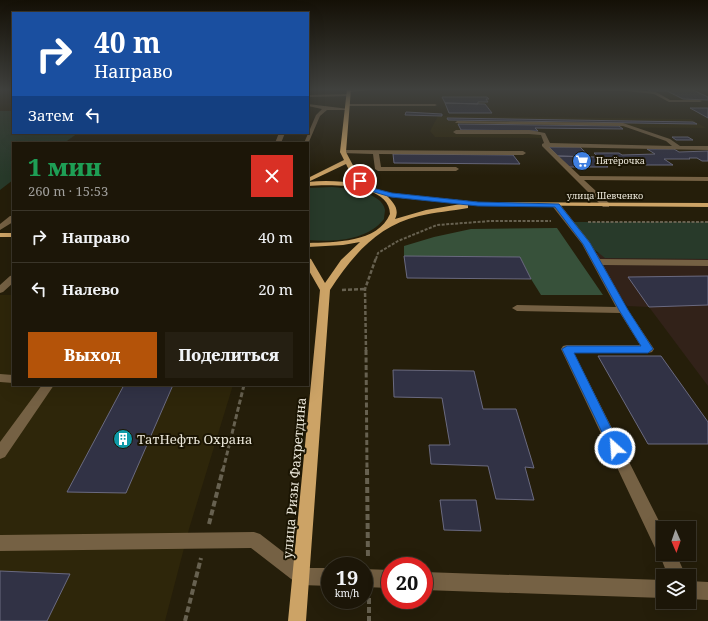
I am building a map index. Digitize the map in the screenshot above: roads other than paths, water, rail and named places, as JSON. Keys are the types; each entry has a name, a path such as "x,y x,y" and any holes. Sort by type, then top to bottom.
{"main road":[{"path":"346,118 343,152 354,174 366,188"},
{"path":"309,180 348,161"},
{"path":"309,184 333,183 366,188 391,195 478,204"},
{"path":"375,191 386,198 392,206 394,215 389,224"},
{"path":"309,262 325,290 344,262 371,236 389,224 400,219 425,212 478,204"},
{"name":"улица Шевченко","path":"478,204 708,206"},
{"path":"0,235 12,235"},
{"path":"309,245 348,242 371,236"},
{"name":"улица Ризы Фахретдина","path":"297,621 325,290"}],"street":[{"path":"306,142 315,118"},
{"path":"457,122 623,125 668,140 678,147"},
{"path":"456,132 529,132 542,134 548,145"},
{"path":"606,205 544,145 708,148"},
{"path":"343,152 523,153"},
{"path":"376,152 378,169 456,169"},
{"path":"577,178 708,179"},
{"path":"556,205 586,243 623,310 648,349 567,349 656,532"},
{"path":"0,228 12,219"},
{"path":"597,262 708,263"},
{"path":"0,290 12,279"},
{"path":"517,308 623,310"},
{"path":"0,378 12,379"},
{"path":"0,453 47,386"},
{"path":"0,543 254,540 301,576 321,577"},
{"path":"433,581 656,589"},
{"path":"696,590 708,591"}],"place":[{"name":"Пятёрочка","path":"582,161"},
{"name":"ТатНефть Охрана","path":"123,439"}]}
